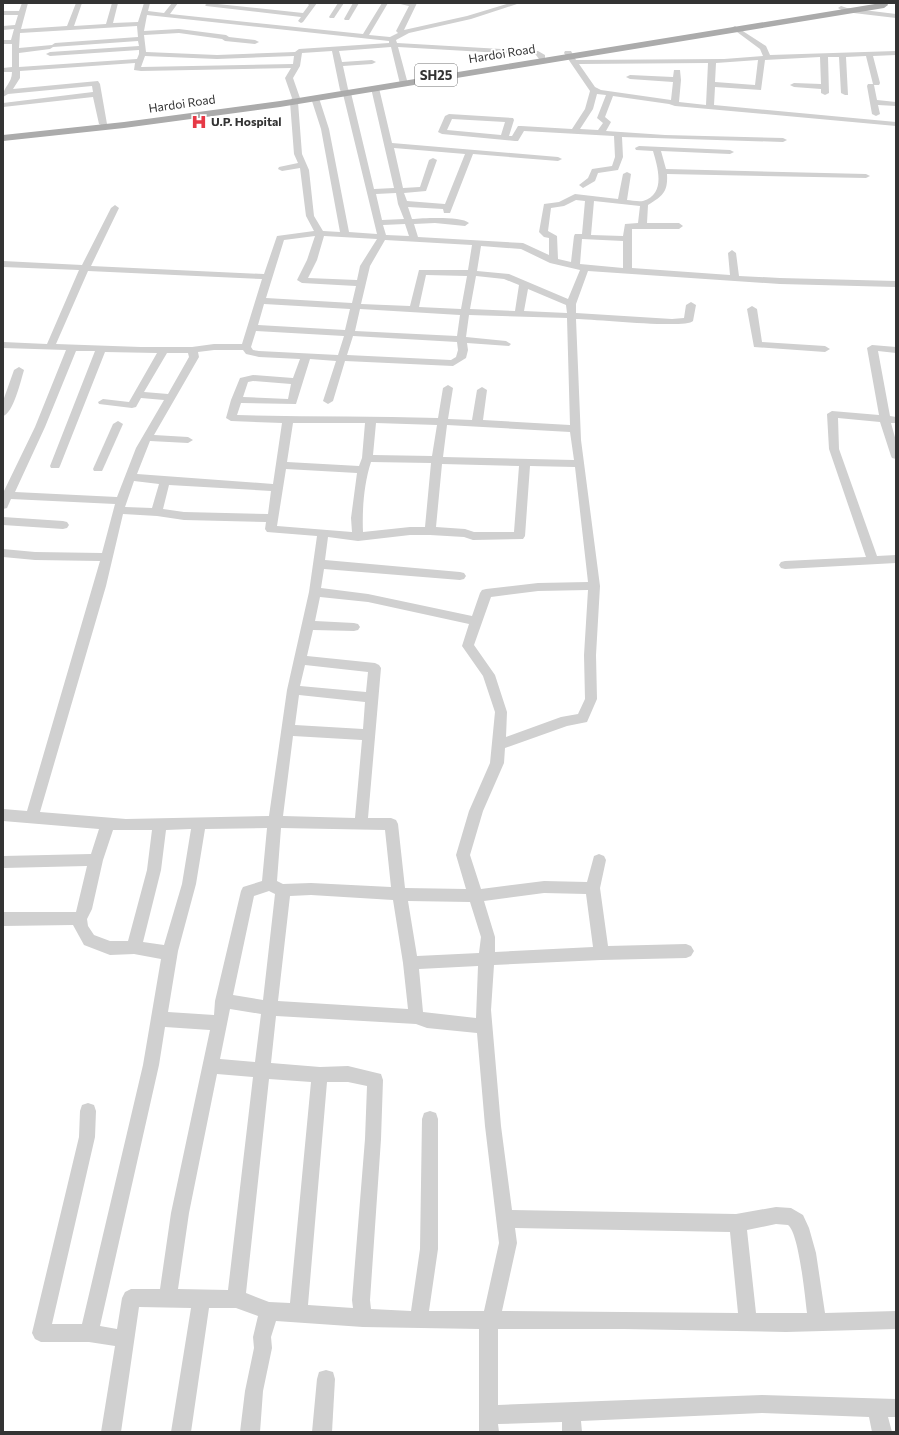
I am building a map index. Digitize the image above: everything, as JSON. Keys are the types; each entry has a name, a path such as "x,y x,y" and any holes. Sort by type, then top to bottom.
{"main road":[{"name":"Hardoi Road","path":"3,138 124,125 572,57 843,9 867,3"},
{"name":"Hardoi Road","path":"3,135 315,98 346,91 375,88 542,57 572,57 843,9 883,4"},
{"name":"SH25","path":"883,4 896,7"}],"street":[{"path":"4,94 14,83 16,78 15,42 25,3"},
{"path":"70,28 79,3"},
{"path":"109,26 115,3"},
{"path":"146,3 141,24 143,51 137,68 296,66"},
{"path":"166,15 175,3"},
{"path":"268,11 274,3"},
{"path":"310,3 315,3"},
{"path":"294,29 315,3"},
{"path":"332,17 341,3"},
{"path":"347,19 356,3"},
{"path":"365,36 385,3"},
{"path":"399,3 414,4 400,31 402,34"},
{"path":"50,49 179,31 222,46 264,56 298,54 299,51 392,42 408,31 469,18 516,3"},
{"path":"196,19 209,4 238,5 268,11 305,15"},
{"path":"843,9 896,16"},
{"path":"3,13 22,13"},
{"path":"144,13 365,36 392,42 538,53 542,57"},
{"path":"222,46 238,23"},
{"path":"3,28 70,28 141,24"},
{"path":"711,84 758,88 765,58 763,48 735,28"},
{"path":"3,42 15,42"},
{"path":"15,51 50,49 143,51 222,46 255,42"},
{"path":"392,42 403,82"},
{"path":"328,400 349,334 365,266 382,238 335,48"},
{"path":"572,57 632,63 712,62 824,55 896,53"},
{"path":"298,54 296,66 289,78 295,100 298,154 305,170 310,216 320,233 312,260 302,280 361,283"},
{"path":"869,54 874,84 876,114"},
{"path":"794,85 825,90 824,55"},
{"path":"842,55 845,93"},
{"path":"261,66 264,56"},
{"path":"572,57 594,90 610,94 629,87 677,80"},
{"path":"3,70 103,66 139,61"},
{"path":"338,64 372,62"},
{"path":"676,104 678,62"},
{"path":"710,107 712,62"},
{"path":"629,87 632,63"},
{"path":"4,94 95,83 103,124"},
{"path":"629,87 676,104 896,124"},
{"path":"375,88 390,145 402,204 409,220 414,239"},
{"path":"574,132 589,109 594,90"},
{"path":"3,105 97,94"},
{"path":"601,133 607,122 601,118 610,94"},
{"path":"315,98 325,129 345,235"},
{"path":"875,102 896,104"},
{"path":"504,138 510,120 449,116 442,132 504,138 515,138 521,128 676,137 783,140"},
{"path":"583,185 592,179 595,171 615,168 619,157 618,134"},
{"path":"676,137 685,161"},
{"path":"390,145 558,159"},
{"path":"639,148 656,149 685,161 704,161 866,176"},
{"path":"553,261 553,236 547,235 543,232 547,206 561,204 575,197 644,204 656,197 663,185 662,172 656,149"},
{"path":"402,204 417,204 448,209 470,152"},
{"path":"650,172 662,172 685,161 704,161 730,152"},
{"path":"370,192 423,189 433,160"},
{"path":"282,169 303,165"},
{"path":"622,201 627,174"},
{"path":"586,237 590,198"},
{"path":"642,226 644,204"},
{"path":"50,347 85,268 115,208"},
{"path":"378,222 435,220 465,223"},
{"path":"627,271 628,226 679,226"},
{"path":"477,243 464,312 461,339 461,358 453,363 258,354 249,352 246,347 280,238 320,233 382,238 414,239 477,243 523,246 553,261 580,267 780,281 896,284"},
{"path":"498,744 566,721 582,718 591,700 590,655 594,586 576,428 571,304 580,267 578,236 628,240"},
{"path":"732,253 735,278"},
{"path":"3,264 268,277"},
{"path":"414,310 422,272 471,273 506,276 571,304"},
{"path":"519,314 524,283"},
{"path":"260,301 414,310 571,317 607,317 672,322 688,321 691,305"},
{"path":"752,309 757,345 824,349"},
{"path":"252,328 461,339 506,344"},
{"path":"3,345 164,350 246,347"},
{"path":"72,348 40,427 5,500 120,505 184,516 273,518"},
{"path":"896,350 872,348 890,420 896,456"},
{"path":"55,466 101,349"},
{"path":"103,402 132,405 164,350"},
{"path":"32,817 107,557 120,505 142,448 194,357 192,350"},
{"path":"236,400 292,402 297,381 306,357"},
{"path":"4,410 14,388 19,370"},
{"path":"297,381 253,378 244,380 231,418 443,421 576,428"},
{"path":"430,531 437,459 448,388"},
{"path":"477,423 482,390"},
{"path":"138,395 171,397"},
{"path":"873,560 834,449 832,414 890,420"},
{"path":"288,420 271,529 358,537 410,531 465,533 473,536 519,536 525,462"},
{"path":"358,537 357,518 363,470 367,458 371,420"},
{"path":"98,469 118,424"},
{"path":"148,438 188,440"},
{"path":"367,458 580,464"},
{"path":"282,465 363,470"},
{"path":"130,477 165,481 278,488"},
{"path":"157,512 165,481"},
{"path":"3,521 63,525"},
{"path":"236,1299 269,1008 276,888 275,822 293,690 314,592 323,533"},
{"path":"3,553 35,556 107,557"},
{"path":"785,565 896,559"},
{"path":"318,564 460,576"},
{"path":"594,586 538,587 486,593 468,646 489,675 500,712 497,763 476,811 463,855 488,937 483,1010 484,1026 493,1126 508,1243 488,1332 489,1424 571,1412 762,1404 896,1408"},
{"path":"314,592 368,598 476,621"},
{"path":"307,625 354,627"},
{"path":"300,660 375,668 361,823"},
{"path":"293,690 373,698"},
{"path":"288,730 370,735"},
{"path":"3,815 126,825 275,822 390,824 399,894 411,963 416,1017"},
{"path":"108,823 96,860 85,909 80,918 81,927 89,940 110,948 134,947 159,952 170,950"},
{"path":"89,1333 151,1065 170,950 189,884 199,823"},
{"path":"134,947 154,870 160,824"},
{"path":"3,862 96,860"},
{"path":"599,860 593,888 601,952"},
{"path":"168,1298 180,1213 220,1023 223,1001 248,891 276,888 475,896 544,887 593,888"},
{"path":"3,919 80,918"},
{"path":"411,963 601,952 686,951"},
{"path":"223,1001 269,1008 416,1017 427,1021 484,1026"},
{"path":"159,1019 220,1023"},
{"path":"211,1066 262,1072 320,1075 348,1074 375,1080 373,1139 361,1300 363,1318"},
{"path":"298,1313 320,1075"},
{"path":"88,1111 88,1137 41,1333 89,1333 125,1339"},
{"path":"419,1320 430,1249 430,1119"},
{"path":"505,1219 738,1223 780,1215 792,1217 798,1222 804,1239 816,1322"},
{"path":"738,1223 748,1322"},
{"path":"111,1432 131,1298 236,1299 269,1311 363,1318 419,1320 491,1319 816,1322 896,1320"},
{"path":"181,1432 201,1298"},
{"path":"250,1432 254,1391 263,1348 262,1337 269,1311"},
{"path":"322,1432 326,1379"},
{"path":"876,1408 882,1432"},
{"path":"571,1412 572,1432"}],"place":[{"name":"U.P. Hospital","path":"199,122"}]}
